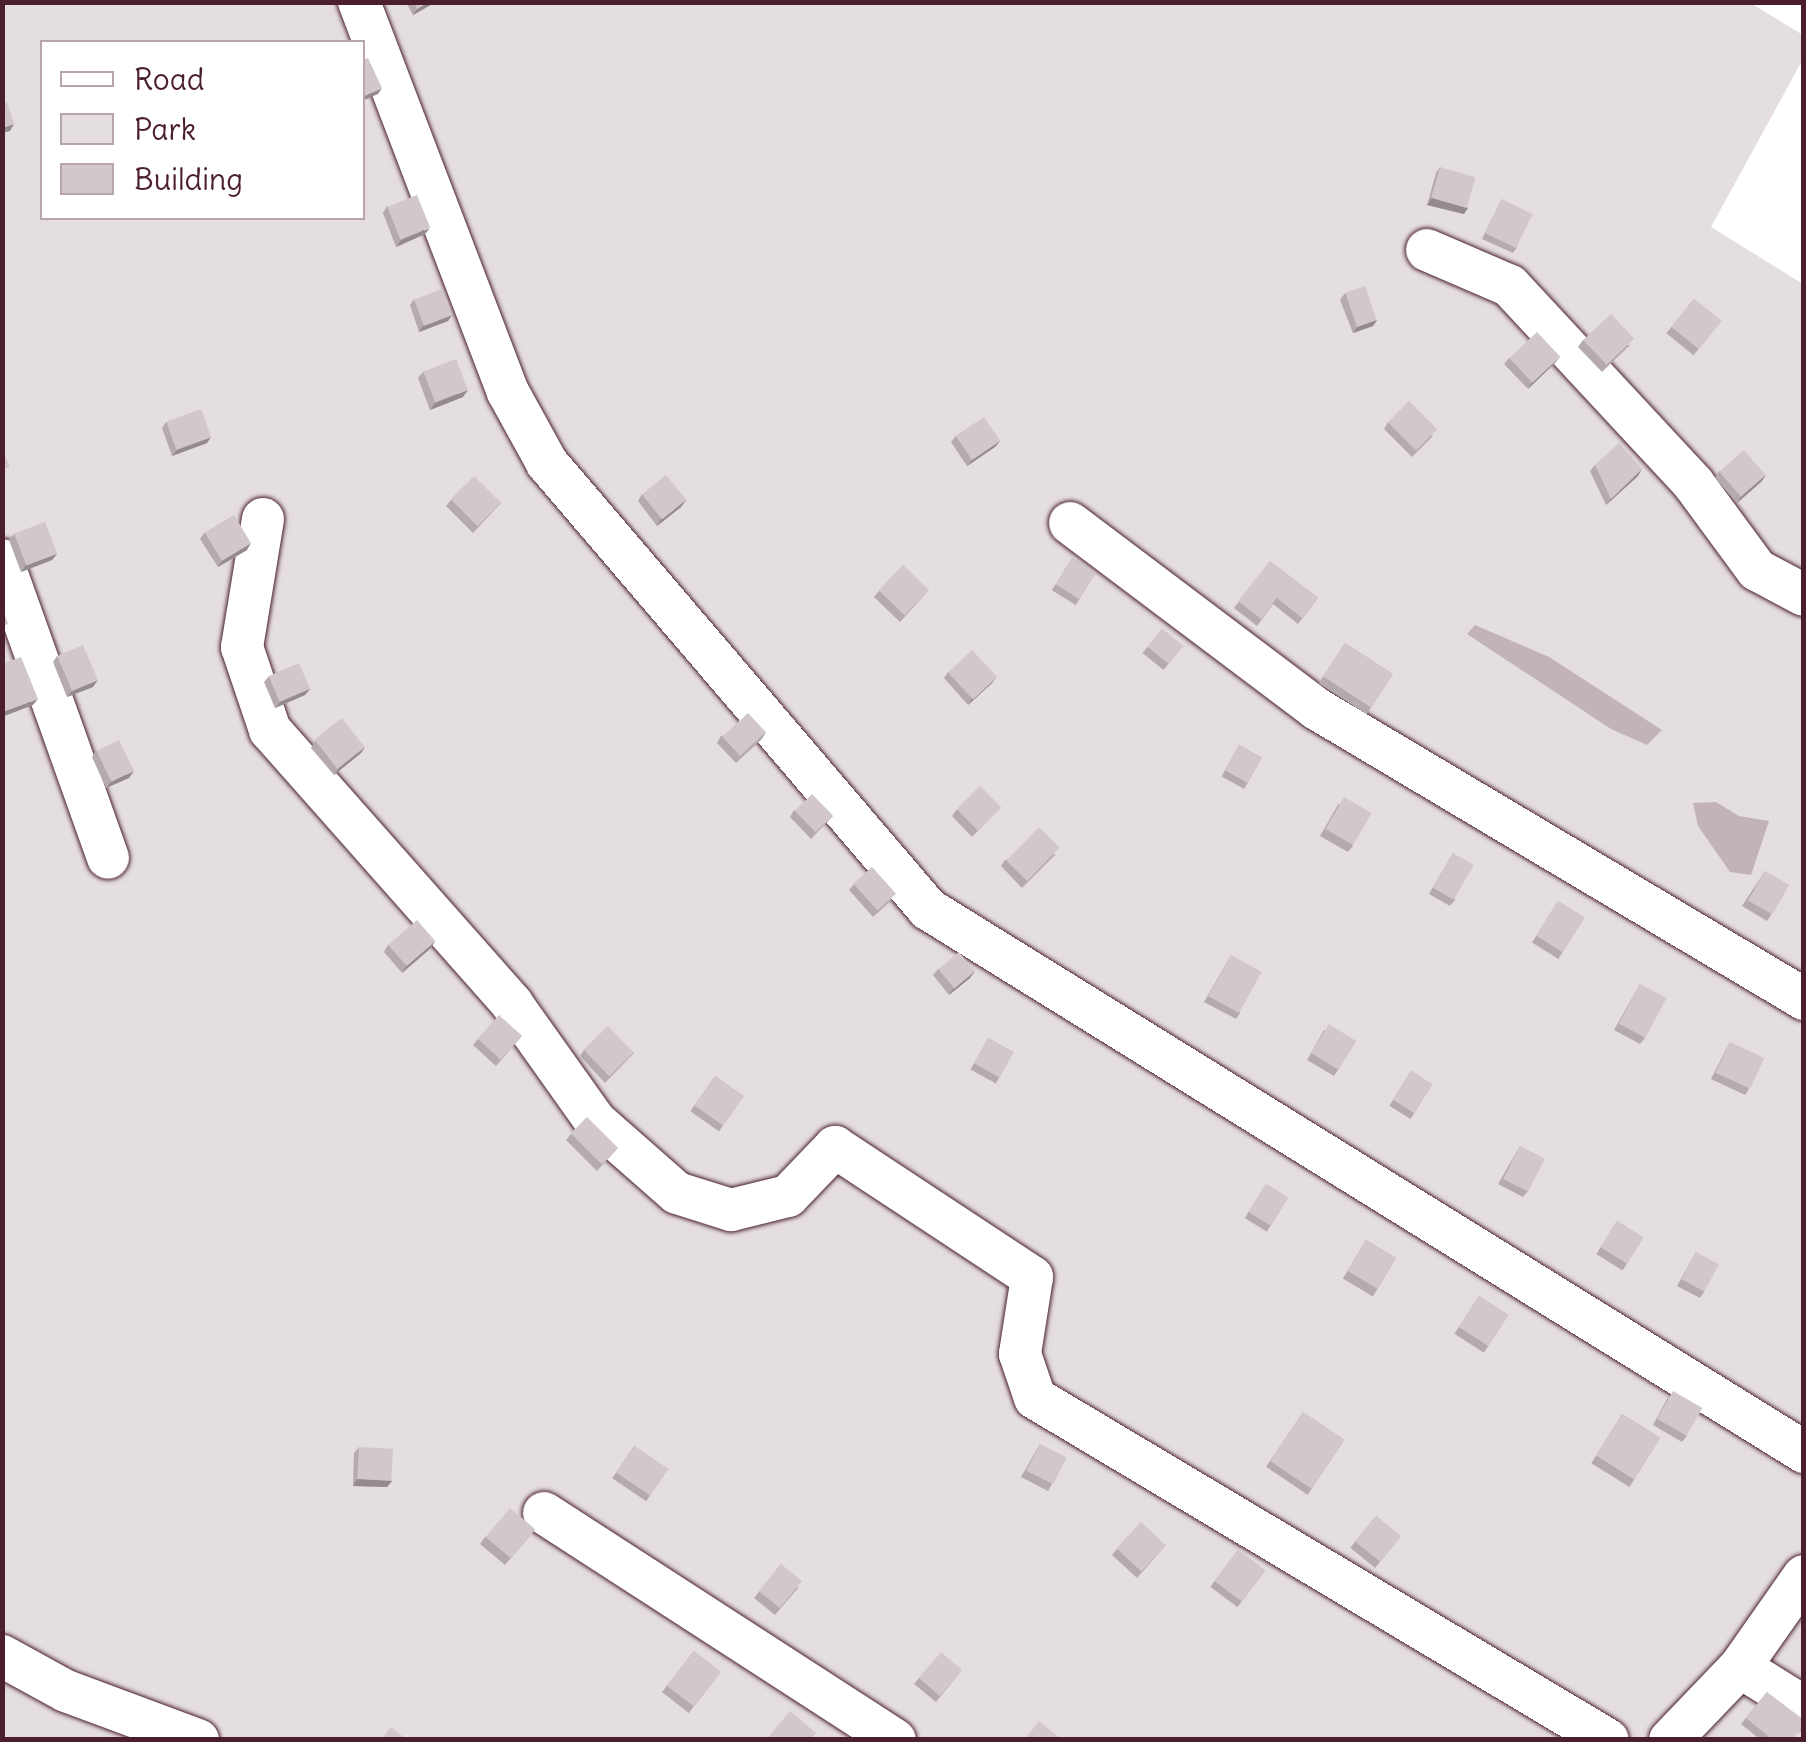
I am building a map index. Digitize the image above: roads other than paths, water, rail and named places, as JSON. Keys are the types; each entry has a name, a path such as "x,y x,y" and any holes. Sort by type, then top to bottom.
{"street":[{"path":"360,2 508,392 547,463 928,909 1804,1452"},
{"path":"1427,250 1510,286 1692,483 1758,570 1804,595"},
{"path":"263,519 242,646 270,730 512,1004 595,1121 677,1193 730,1210 788,1196 836,1147 1032,1277 1020,1354 1034,1398 1608,1740"},
{"path":"1070,523 1317,709 1804,999"},
{"path":"2,560 19,654 108,858"},
{"path":"544,1513 894,1740"},
{"path":"1670,1740 1740,1667 1804,1576"},
{"path":"2,1656 66,1691 198,1740"},
{"path":"1740,1667 1804,1707"}]}
